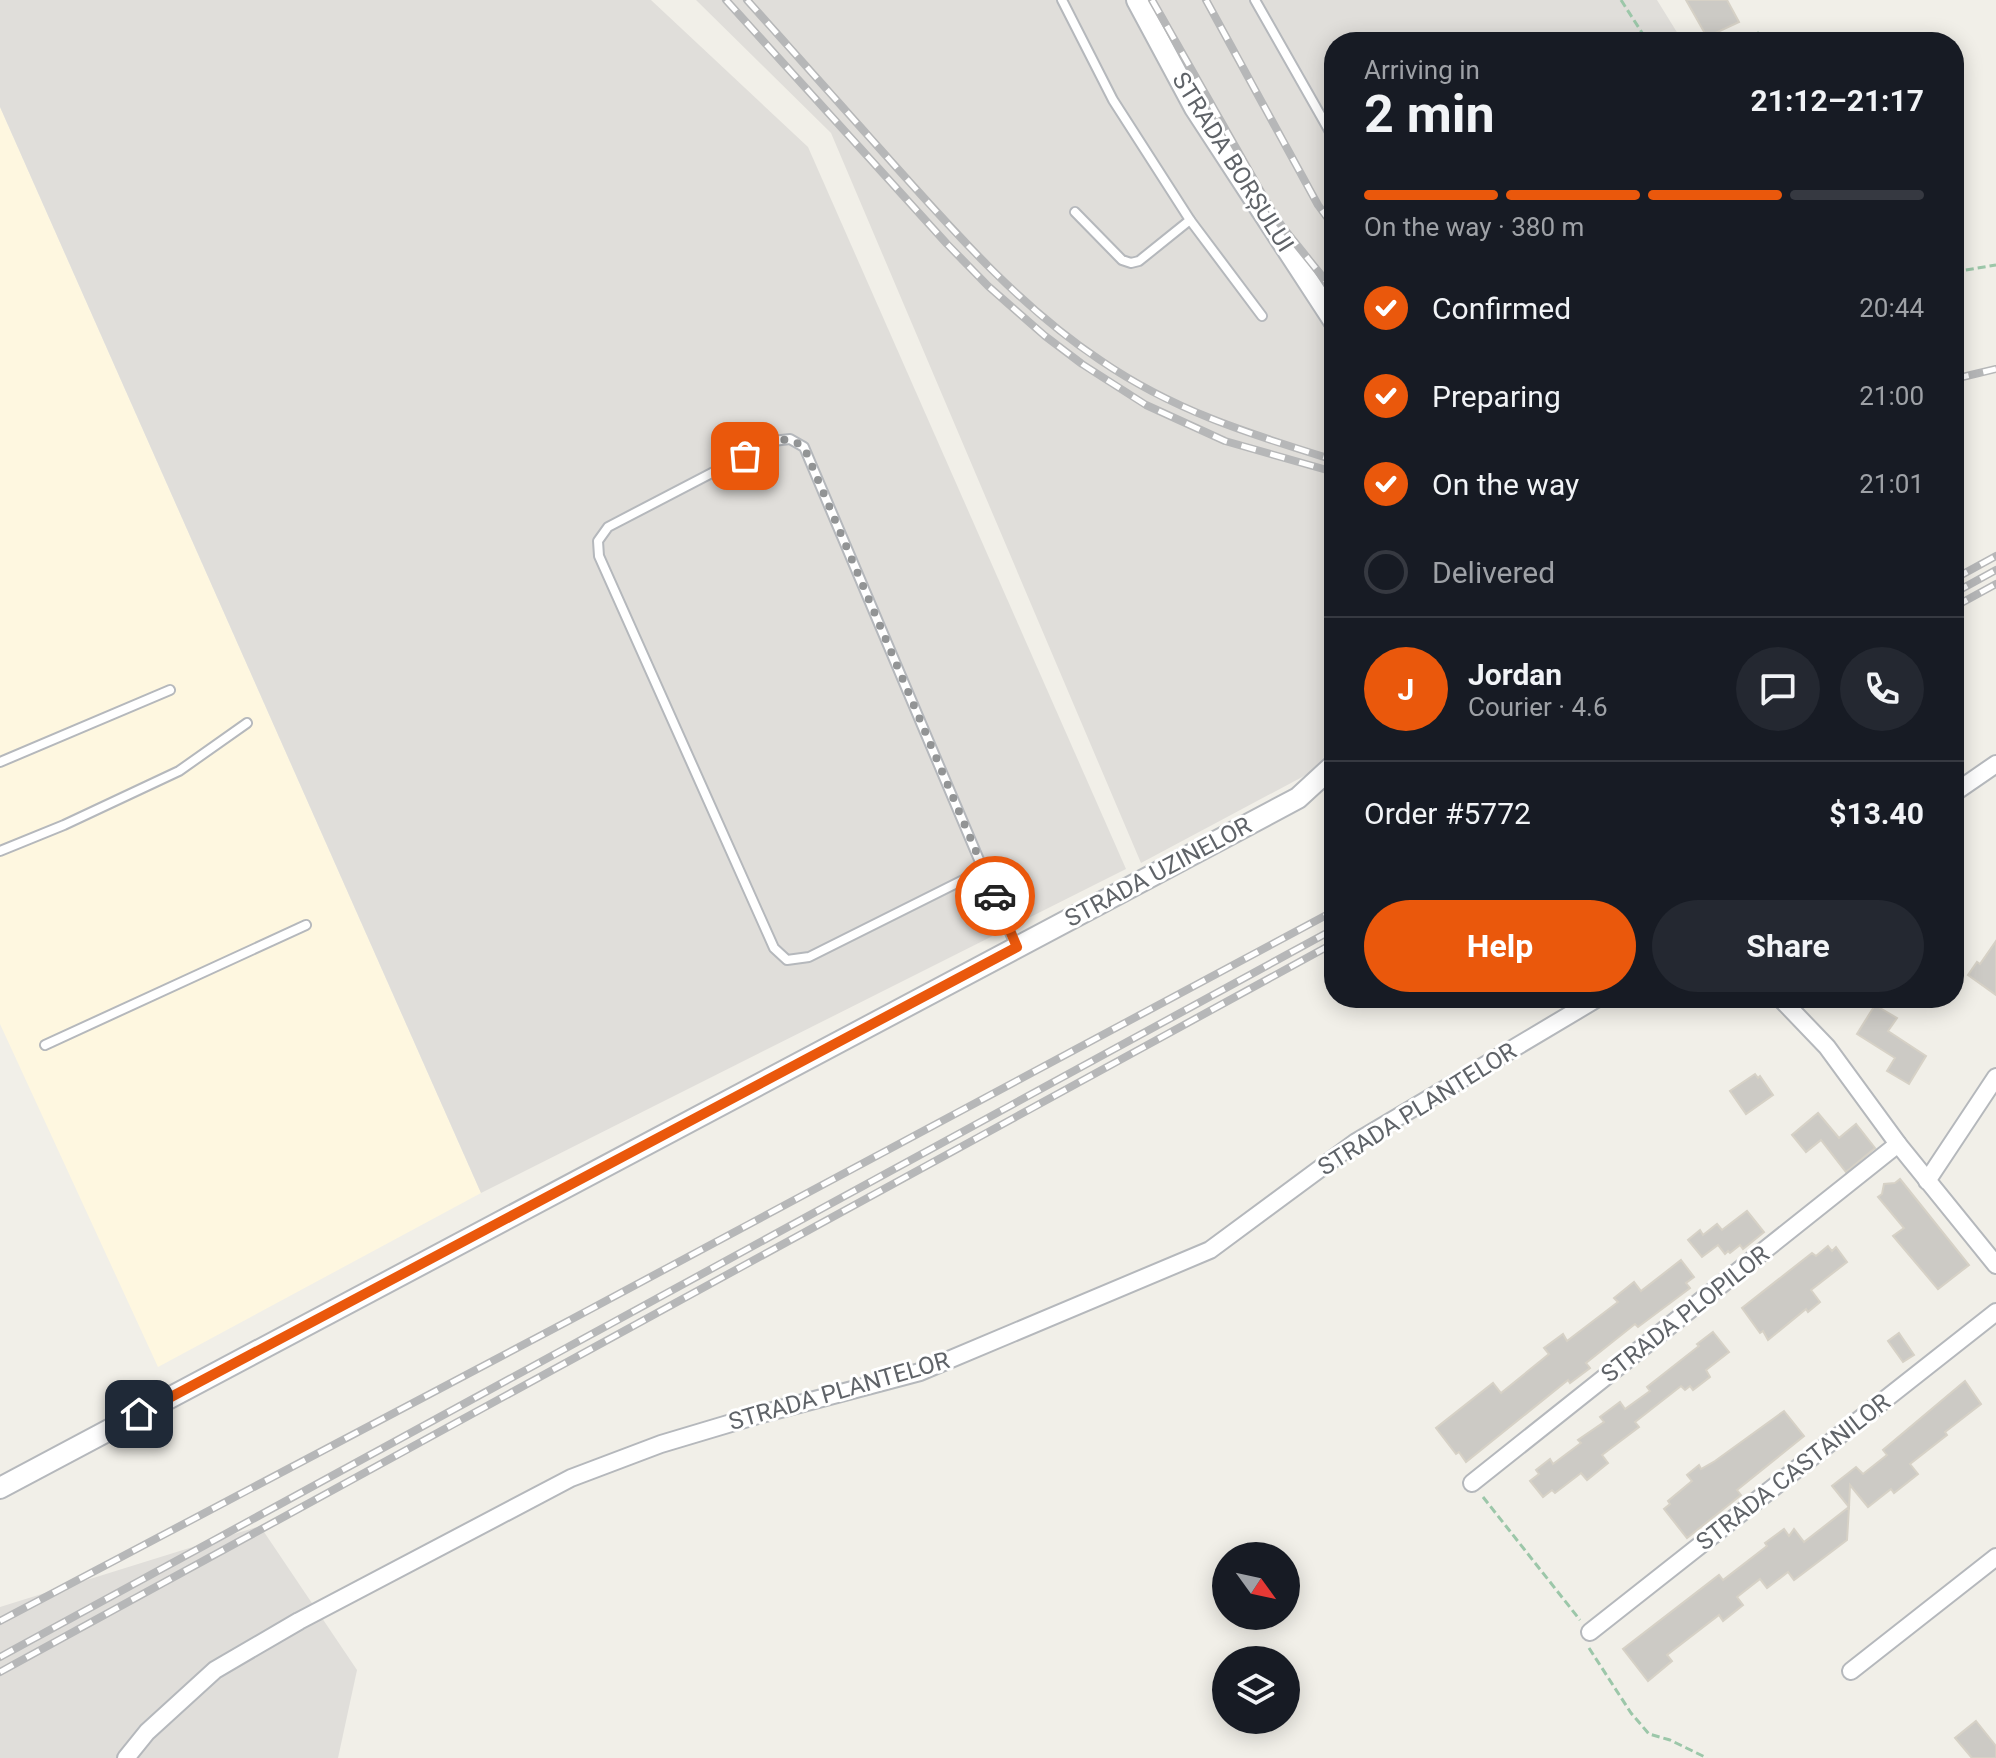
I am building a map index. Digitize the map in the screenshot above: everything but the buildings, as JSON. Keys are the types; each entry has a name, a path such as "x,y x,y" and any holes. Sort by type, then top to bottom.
{"street":[{"name":"STRADA BORȘULUI","path":"1137,0 1195,108 1324,306"},
{"path":"1964,786 1996,764"},
{"name":"STRADA UZINELOR","path":"0,1488 1298,798 1324,774"},
{"name":"STRADA PLANTELOR","path":"126,1758 157,1722 215,1670 299,1621 571,1478 661,1444 920,1372 1210,1250 1356,1142 1581,1008"},
{"path":"1790,1008 1827,1047 1898,1144 1996,1265"},
{"path":"1927,1181 1996,1077"},
{"name":"STRADA PLOPILOR","path":"1472,1483 1898,1144"},
{"name":"STRADA CASTANILOR","path":"1590,1632 1996,1312"},
{"path":"1851,1671 1996,1557"}],"lane":[{"path":"1062,0 1113,100 1190,220 1262,316"},
{"path":"1255,0 1324,117"},
{"path":"1075,212 1122,260 1131,263 1139,261 1190,220"},
{"path":"983,870 809,957 787,960 774,948 599,556 598,541 608,527 773,441 790,439 804,447 1017,947"},
{"path":"0,762 170,690"},
{"path":"0,851 179,771 247,723"},
{"path":"45,1045 306,925"}],"path":[{"path":"1621,0 1642,32"},
{"path":"1964,270 1996,265"}],"shaded area":[{"path":"0,0 651,0 808,147 1126,869 481,1193 0,107"},
{"path":"696,0 1657,0 1677,32 1324,32 1324,765 1141,863 831,133"},
{"path":"0,107 481,1193 158,1367 0,1024"},
{"path":"260,1526 357,1670 338,1758 0,1758 0,1607"}],"railway":[{"path":"726,0 947,244 988,286 1045,336 1146,405 1225,441 1324,469"},
{"path":"747,0 968,245 1018,295 1071,340 1128,378 1184,407 1324,457"},
{"path":"1152,0 1277,220 1324,279"},
{"path":"1206,0 1324,213"},
{"path":"1964,377 1996,369"},
{"path":"1964,574 1996,556"},
{"path":"1964,588 1996,570"},
{"path":"1964,602 1996,584"},
{"path":"0,1621 1324,916"},
{"path":"0,1657 1324,934"},
{"path":"0,1672 1324,948"}],"way so far":[{"path":"745,456 773,441 790,439 804,447 995,896"}],"route":[{"path":"139,1414 1017,947 995,896"}]}
